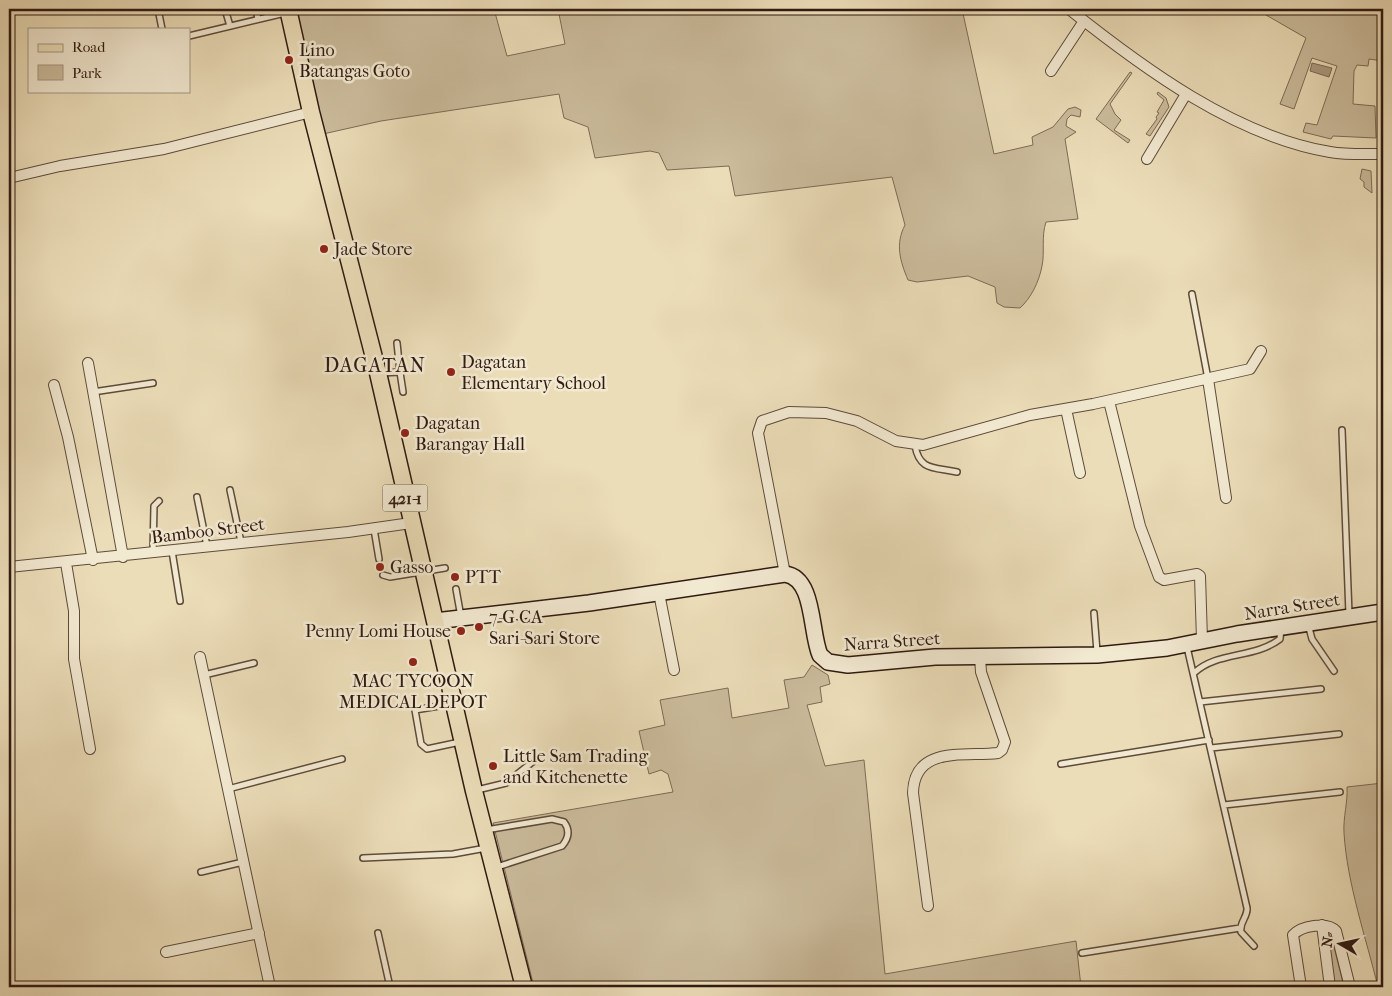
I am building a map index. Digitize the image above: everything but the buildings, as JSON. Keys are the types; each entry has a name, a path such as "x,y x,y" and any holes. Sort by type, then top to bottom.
{"main road":[{"name":"421-1","path":"288,10 310,112 378,373 474,791 524,987"}],"street":[{"path":"1069,9 1186,94 1244,124 1295,144 1332,152 1383,154"},
{"path":"1051,72 1084,21"},
{"path":"1147,158 1186,94"},
{"path":"9,178 60,166 164,149 310,112"},
{"path":"435,621 589,603 785,574 758,433 762,421 788,412 826,413 857,421 896,440 915,445 934,443 1030,414 1109,401 1250,369 1261,351"},
{"path":"88,363 123,556"},
{"path":"1208,379 1226,498"},
{"path":"54,385 68,438 93,560"},
{"path":"1109,401 1140,526 1159,577 1164,580 1197,574 1200,576 1202,640"},
{"path":"1066,409 1080,473"},
{"name":"Bamboo Street","path":"9,567 153,554 242,542 374,529 411,523"},
{"path":"66,563 74,611 74,659 90,749"},
{"name":"Narra Street","path":"785,574 797,578 806,590 816,647 820,655 828,662 848,665 935,657 1097,655 1137,652 1383,612"},
{"path":"659,593 674,670"},
{"path":"200,657 270,987"},
{"path":"928,906 913,793 913,781 918,770 933,760 956,754 998,753 1002,750 1005,742 981,672 980,657"},
{"path":"1322,925 1330,987"},
{"path":"1301,987 1293,935 1297,932 1322,925 1331,926 1336,931 1350,987"},
{"path":"166,952 259,933"}],"lane":[{"path":"158,9 162,28"},
{"path":"225,9 230,26"},
{"path":"256,9 258,19"},
{"path":"190,36 288,10"},
{"path":"1192,294 1208,379"},
{"path":"397,343 403,392"},
{"path":"378,373 400,372"},
{"path":"93,392 153,383"},
{"path":"1342,430 1349,617"},
{"path":"915,445 917,459 923,464 956,472"},
{"path":"230,490 242,542"},
{"path":"197,496 207,547"},
{"path":"153,554 154,506 159,501"},
{"path":"374,529 379,559"},
{"path":"172,551 180,601"},
{"path":"384,574 390,577 445,568"},
{"path":"456,589 461,618"},
{"path":"1094,613 1097,655"},
{"path":"1308,624 1312,639 1334,671"},
{"path":"1194,673 1203,665 1216,660 1251,653 1267,647 1280,639 1281,628"},
{"path":"1186,644 1247,908 1247,916 1240,928 1242,935 1254,946"},
{"path":"204,675 254,663"},
{"path":"1200,702 1321,689"},
{"path":"454,703 415,710 421,744 427,750 463,742"},
{"path":"1211,748 1339,734"},
{"path":"1060,764 1209,740"},
{"path":"474,791 506,783 540,756"},
{"path":"228,789 342,759"},
{"path":"1224,805 1340,792"},
{"path":"484,830 552,818 564,822 568,827 569,833 562,846 494,868"},
{"path":"363,858 453,854 489,848"},
{"path":"201,872 244,862"},
{"path":"1082,954 1240,928"},
{"path":"378,933 390,987"}],"green space":[{"path":"295,9 494,9 507,56 565,44 558,9 962,9 994,154 1033,145 1032,137 1053,127 1068,109 1075,107 1081,110 1080,117 1071,115 1067,119 1066,126 1076,132 1065,139 1078,219 1046,222 1042,266 1034,289 1020,308 1004,307 997,303 995,287 968,276 917,282 908,280 899,246 905,225 892,177 735,196 729,166 667,170 659,153 650,151 595,158 588,127 564,118 559,94 381,121 323,134"},
{"path":"1260,9 1383,9 1383,61 1369,59 1368,66 1357,65 1354,71 1353,104 1375,106 1376,138 1333,136 1331,139 1303,132 1306,123 1317,125 1337,66 1312,58 1294,109 1280,104 1306,38 1266,15"},
{"path":"1130,72 1132,73 1110,104 1115,114 1121,120 1114,130 1130,140 1128,143 1096,119"},
{"path":"1158,92 1166,98 1169,107 1150,136 1146,134 1157,119 1156,117 1159,113 1157,112 1164,100 1157,94"},
{"path":"1362,169 1371,171 1372,193 1364,187 1364,182 1360,179"},
{"path":"812,665 828,675 830,684 820,687 822,702 807,705 825,766 864,760 885,974 1076,941 1081,987 534,987 493,823 673,792 668,774 661,770 649,774 639,731 665,725 660,700 728,688 732,718 789,708 784,680 804,677"},
{"path":"1383,783 1383,987 1378,987 1353,891 1346,852 1344,827 1347,787"},
{"path":"1329,934 1332,939 1344,987 1333,987"}],"shaded area":[{"path":"1312,63 1332,68 1329,77 1310,71"}],"place":[{"name":"Lino Batangas Goto","path":"289,60"},
{"name":"Jade Store","path":"324,249"},
{"name":"Dagatan Elementary School","path":"451,372"},
{"name":"Dagatan Barangay Hall","path":"405,433"},
{"name":"Gasso","path":"380,567"},
{"name":"PTT","path":"455,577"},
{"name":"7-G CA Sari-Sari Store","path":"479,627"},
{"name":"Penny Lomi House","path":"461,631"},
{"name":"MAC TYCOON MEDICAL DEPOT","path":"413,662"},
{"name":"Little Sam Trading and Kitchenette","path":"493,766"}],"district":[{"name":"DAGATAN","path":"375,365"}]}
